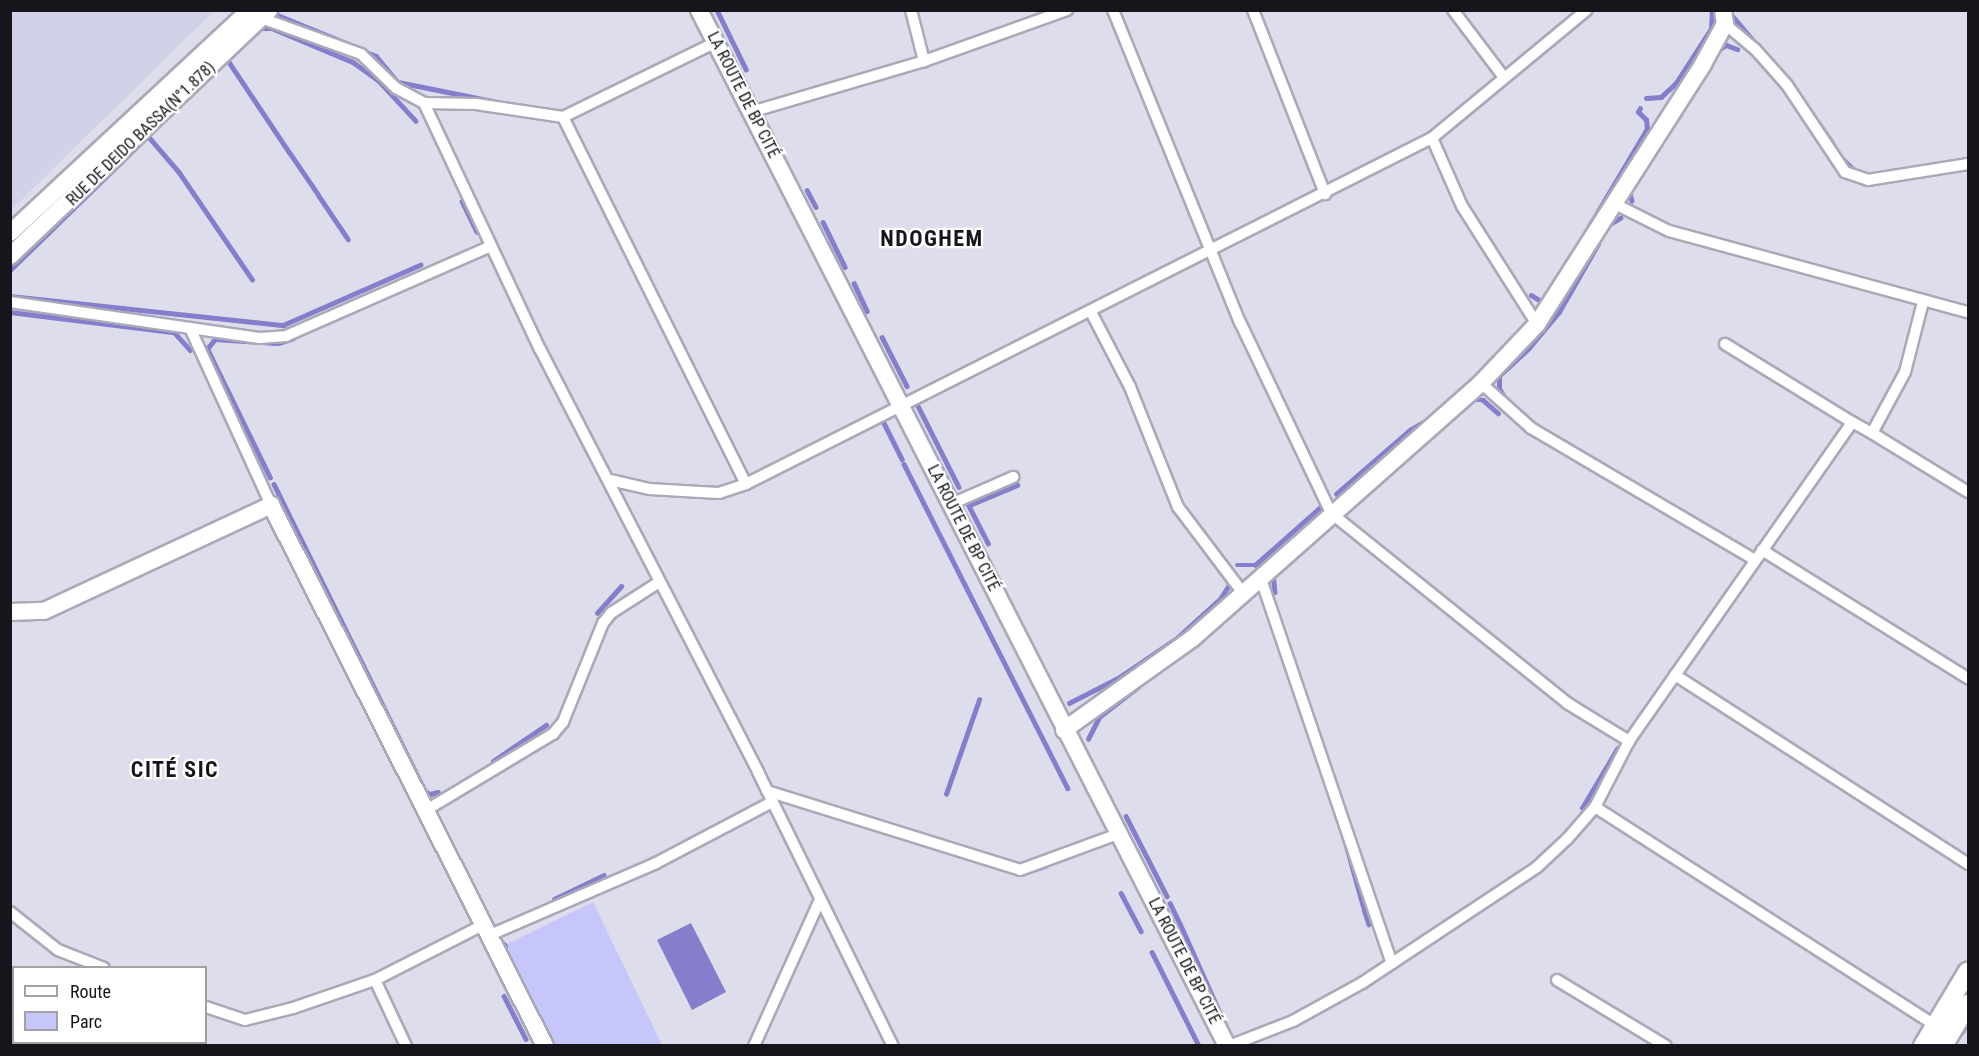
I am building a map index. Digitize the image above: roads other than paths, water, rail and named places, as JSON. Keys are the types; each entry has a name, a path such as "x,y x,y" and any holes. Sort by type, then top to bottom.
{"main road":[{"path":"1923,1046 1968,971"},
{"path":"1943,1046 1968,1004"}],"street":[{"name":"LA ROUTE DE BP CITÉ","path":"699,10 1064,730 1228,1046"},
{"path":"911,10 924,61"},
{"path":"751,112 924,61 1067,10"},
{"path":"1113,10 1240,322 1331,513 1567,703 1629,741"},
{"path":"1253,10 1325,194"},
{"path":"1453,10 1503,76"},
{"path":"610,480 650,489 719,493 746,484 900,404 1091,312 1432,138 1503,76 1587,10"},
{"path":"10,233 260,13 361,54 396,88 424,104 476,104 563,117 716,42"},
{"name":"RUE DE DEIDO BASSA(N°1.878)","path":"10,256 260,13"},
{"path":"1064,730 1193,638 1262,579 1331,513 1481,383 1537,324 1615,204 1724,17 1787,85 1845,172 1868,180 1968,164"},
{"path":"424,104 491,246 610,480 658,583 767,791 893,1046"},
{"path":"563,117 746,484"},
{"path":"1432,138 1462,206 1537,324"},
{"path":"1615,204 1669,231 1923,302 1968,312"},
{"path":"10,302 259,338 286,336 491,246"},
{"path":"1872,433 1905,372 1923,302"},
{"path":"1091,312 1130,387 1178,507 1243,594"},
{"path":"190,328 271,505 428,809 545,1046"},
{"path":"1725,344 1968,492"},
{"path":"1481,383 1531,428 1755,560"},
{"path":"1228,1046 1335,1000 1537,867 1595,807 1629,741 1852,422"},
{"path":"951,504 1013,477"},
{"path":"10,612 44,610 271,505"},
{"path":"1762,550 1968,678"},
{"path":"1262,579 1392,963"},
{"path":"428,809 553,734 562,722 603,623 611,613 658,583"},
{"path":"1675,675 1968,864"},
{"path":"767,791 1025,870 1118,834"},
{"path":"207,1006 245,1020 375,980 488,929 656,863 772,802"},
{"path":"1595,807 1935,1025"},
{"path":"754,1046 820,900"},
{"path":"10,912 58,950 99,966"},
{"path":"375,980 406,1046"},
{"path":"1557,980 1666,1046"}],"waterway":[{"path":"278,10 275,14 349,44"},
{"path":"717,10 746,69"},
{"path":"1646,98 1661,97 1676,83 1711,29 1712,10"},
{"path":"1730,13 1758,46"},
{"path":"258,29 274,29 353,62 379,81 416,121"},
{"path":"1717,51 1726,45 1737,49"},
{"path":"356,48 376,56 398,82 497,102"},
{"path":"227,59 289,152"},
{"path":"1578,245 1647,129 1646,120 1638,112 1640,108"},
{"path":"1820,125 1832,142"},
{"path":"10,270 149,135"},
{"path":"148,136 179,172 252,279"},
{"path":"290,153 318,194"},
{"path":"1844,160 1855,171"},
{"path":"807,190 816,207"},
{"path":"1629,190 1632,201"},
{"path":"319,196 348,239"},
{"path":"462,201 477,232"},
{"path":"1610,224 1620,218"},
{"path":"823,222 845,267"},
{"path":"1528,349 1559,312 1598,244"},
{"path":"10,296 283,325 420,265"},
{"path":"854,283 867,311"},
{"path":"1531,295 1541,301 1547,299"},
{"path":"10,312 174,332 190,350"},
{"path":"882,337 907,386"},
{"path":"270,478 207,349 215,339 275,343"},
{"path":"278,343 292,339"},
{"path":"1504,397 1499,389 1499,376 1526,351"},
{"path":"1470,400 1483,400 1498,413"},
{"path":"916,402 959,487"},
{"path":"1336,494 1410,430 1432,417"},
{"path":"882,419 902,459"},
{"path":"904,464 1068,788"},
{"path":"274,484 425,791 430,794 438,792"},
{"path":"972,504 1017,485"},
{"path":"965,498 988,543"},
{"path":"1237,565 1255,565 1324,504"},
{"path":"1273,573 1275,592"},
{"path":"1069,703 1118,678 1177,638 1220,599 1229,585 1227,577"},
{"path":"597,613 621,586"},
{"path":"1088,739 1099,717 1138,687"},
{"path":"946,794 979,700"},
{"path":"493,761 546,725"},
{"path":"1582,808 1617,749"},
{"path":"1126,816 1167,896"},
{"path":"1344,837 1363,905"},
{"path":"1022,873 1045,866"},
{"path":"554,899 604,875"},
{"path":"1121,893 1141,931"},
{"path":"1170,903 1181,926"},
{"path":"1364,909 1369,924"},
{"path":"1182,928 1225,1024"},
{"path":"499,939 505,945 506,955"},
{"path":"1152,952 1198,1044"},
{"path":"504,996 526,1039"},
{"path":"1962,1032 1968,1021"}],"district":[{"name":"NDOGHEM","path":"932,239"},
{"name":"CITÉ SIC","path":"175,770"}]}
